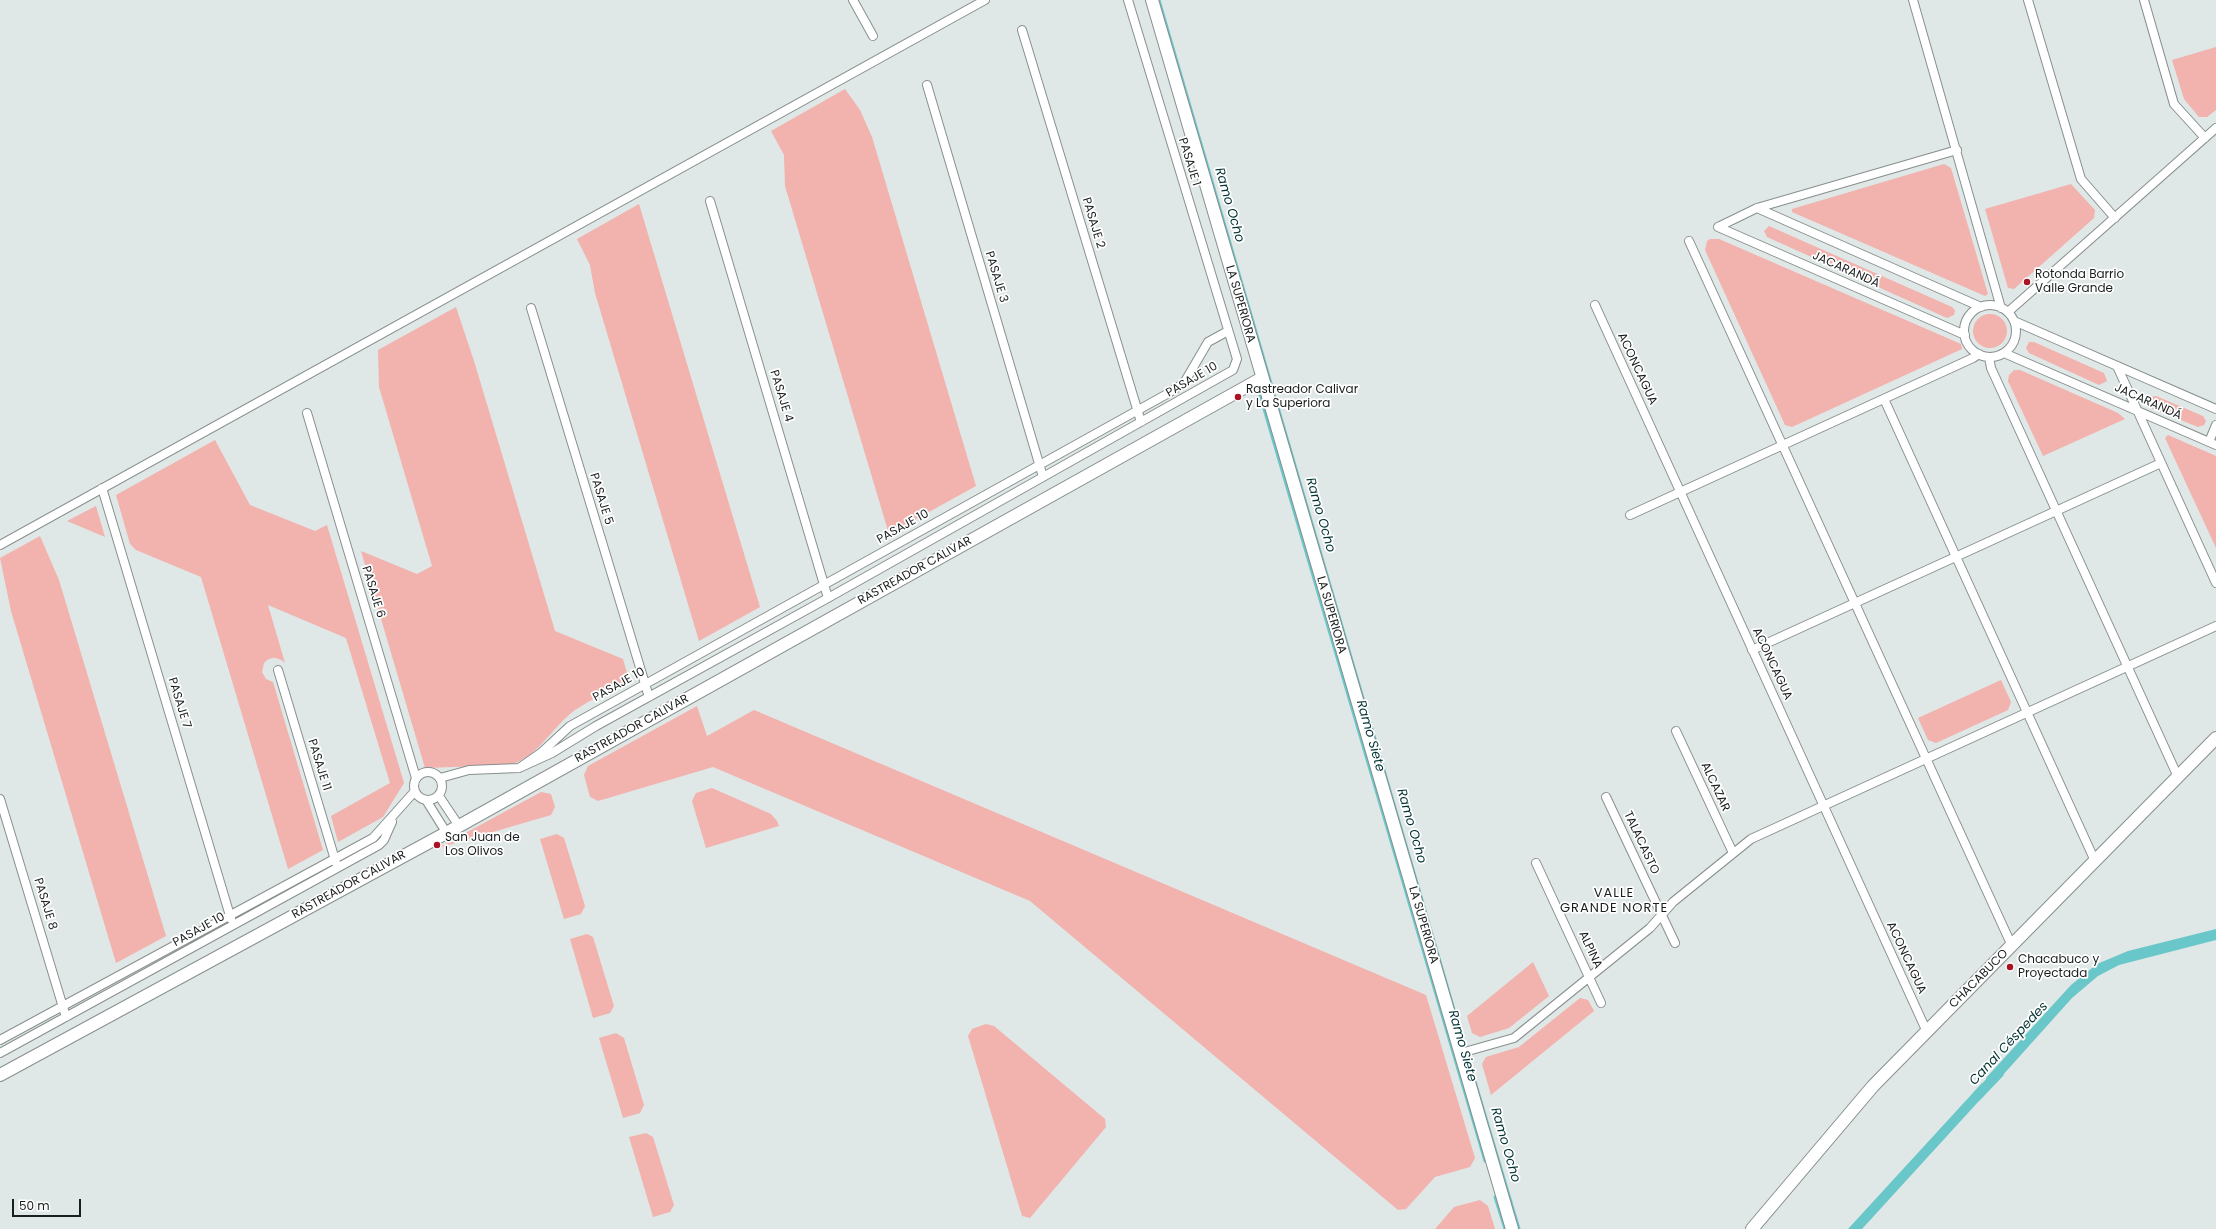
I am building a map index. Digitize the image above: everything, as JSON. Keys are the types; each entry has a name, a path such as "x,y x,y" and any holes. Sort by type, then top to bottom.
{"street":[{"path":"853,0 873,36"},
{"path":"0,545 985,0"},
{"name":"PASAJE 1","path":"1128,0 1228,331"},
{"name":"LA SUPERIORA","path":"1152,0 1512,1229"},
{"path":"1913,0 2004,310 2014,321 2016,335 2014,342 2004,353 1989,357 1979,354 1970,346 1965,335 1966,321 1975,310 1981,307"},
{"path":"2028,0 2081,179 2115,218"},
{"path":"2144,0 2174,104 2204,138"},
{"name":"PASAJE 2","path":"1022,30 1141,422"},
{"name":"PASAJE 3","path":"926,85 1044,477"},
{"path":"2004,310 2115,218 2216,128"},
{"path":"1757,208 1957,150"},
{"name":"PASAJE 4","path":"710,201 828,598"},
{"name":"JACARANDÁ","path":"1965,335 1718,227 1757,208 1981,307 1995,306 2004,310"},
{"path":"1690,241 2012,946"},
{"name":"ACONCAGUA","path":"1595,305 1926,1032"},
{"name":"PASAJE 5","path":"531,308 649,697"},
{"name":"JACARANDÁ","path":"2014,321 2216,409"},
{"name":"PASAJE 10","path":"440,778 469,770 519,768 552,753 649,697 1233,370 1237,359 1228,331 1208,342 1184,383 1138,411 1039,464 570,726 542,752 519,768"},
{"name":"JACARANDÁ","path":"2004,353 2212,444"},
{"path":"1630,515 1979,354"},
{"path":"1989,357 1991,368 2178,777"},
{"path":"2116,366 2216,583"},
{"name":"RASTREADOR CALIVAR","path":"0,1075 458,826 1262,378"},
{"path":"1884,399 2095,861"},
{"name":"PASAJE 6","path":"307,413 416,778"},
{"path":"2212,444 2216,425"},
{"path":"1752,650 2161,463"},
{"name":"PASAJE 7","path":"102,488 233,925"},
{"path":"1461,1054 1514,1038 1650,928 1674,902 1751,839 2216,626"},
{"name":"PASAJE 11","path":"278,670 337,868"},
{"name":"ALCAZAR","path":"1676,731 1733,853"},
{"name":"CHACABUCO","path":"1752,1229 1873,1086 2216,738"},
{"path":"439,796 442,787 440,778 437,774 428,771 416,778 415,791 421,798 426,800 446,832"},
{"name":"PASAJE 10","path":"0,1040 374,838 415,791"},
{"path":"439,796 458,826"},
{"path":"426,800 439,796"},
{"name":"TALACASTO","path":"1606,797 1675,943"},
{"name":"PASAJE 8","path":"0,799 66,1017"},
{"name":"PASAJE 10","path":"0,1054 379,845 387,834 395,814"},
{"name":"ALPINA","path":"1536,863 1601,1003"}],"shaded area":[{"path":"2216,47 2216,110 2207,117 2199,117 2184,99 2172,60"},
{"path":"845,89 860,110 872,137 976,486 889,534 785,186 784,155 771,131"},
{"path":"1944,164 1951,168 1988,294 1985,296 1792,212 1792,209"},
{"path":"2071,184 2095,210 2094,218 2014,289 2008,288 1985,209"},
{"path":"639,204 760,607 699,641 595,293 590,265 577,239"},
{"path":"1769,226 1952,307 1955,310 1954,315 1947,318 1767,237 1764,231"},
{"path":"1710,239 1719,239 1961,344 1962,349 1792,427 1785,425 1705,250 1707,241"},
{"path":"456,307 474,361 555,631 623,659 629,680 575,710 559,724 537,748 520,761 510,765 425,768 361,551 417,574 432,566 379,387 378,350"},
{"path":"1993,314 2002,319 2006,324 2006,338 2002,343 1997,347 1987,348 1983,347 1974,338 1973,328 1974,324 1983,315"},
{"path":"2029,342 2034,342 2104,373 2107,381 2099,385 2029,353 2026,348"},
{"path":"2014,370 2020,370 2118,413 2125,419 2043,456 2008,381 2009,375"},
{"path":"2156,396 2203,416 2206,421 2204,425 2198,427 2151,408 2148,400 2150,397"},
{"path":"2168,435 2216,456 2216,548 2165,438"},
{"path":"215,440 250,505 315,531 327,525 404,783 383,817 338,842 331,816 390,783 346,638 268,605 285,663 280,659 271,658 264,663 262,672 266,679 273,682 323,850 288,869 201,577 136,550 130,544 116,495"},
{"path":"96,506 105,537 67,521"},
{"path":"40,536 59,580 166,936 116,963 11,611 0,558"},
{"path":"2001,680 2011,702 2008,710 1936,743 1928,740 1918,718"},
{"path":"697,706 707,736 754,710 1426,995 1475,1158 1470,1167 1435,1177 1406,1209 1398,1210 1030,901 713,767 598,801 590,797 584,775 588,766"},
{"path":"712,788 771,814 779,826 706,848 692,801 696,793"},
{"path":"541,792 551,794 555,807 551,815 438,848"},
{"path":"557,834 564,838 585,906 581,914 564,919 540,839"},
{"path":"587,934 593,937 614,1006 610,1013 593,1018 570,939"},
{"path":"1533,962 1549,996 1509,1028 1480,1037 1472,1033 1467,1016"},
{"path":"1580,998 1588,1000 1594,1011 1491,1095 1482,1064 1486,1057 1519,1047"},
{"path":"986,1024 994,1026 1105,1119 1106,1127 1030,1218 1022,1216 968,1036 972,1029"},
{"path":"616,1033 624,1038 644,1105 640,1113 623,1118 599,1038"},
{"path":"646,1133 653,1137 674,1205 670,1212 653,1217 629,1137"},
{"path":"1480,1200 1488,1206 1495,1229 1435,1229 1454,1207"}],"water":[{"path":"2216,929 2216,940 2119,965 2098,976 2072,998 1993,1086 1986,1078 2071,985 2097,964 2128,951"},
{"path":"1982,1083 1989,1090 1862,1229 1848,1229"}],"waterway":[{"name":"Ramo Ocho","path":"1159,0 1462,1037"},
{"name":"Ramo Siete","path":"1257,385 1485,1161"},
{"name":"Ramo Ocho","path":"1471,1068 1519,1229"},
{"name":"Canal Céspedes","path":"1977,1096 1999,1073"},
{"name":"Ramo Siete","path":"1495,1197 1505,1229"}],"place":[{"name":"Rotonda Barrio Valle Grande","path":"2027,282"},
{"name":"Rastreador Calivar y La Superiora","path":"1238,397"},
{"name":"San Juan de Los Olivos","path":"437,845"},
{"name":"Chacabuco y Proyectada","path":"2010,967"}],"district":[{"name":"VALLE GRANDE NORTE","path":"1614,902"}]}
